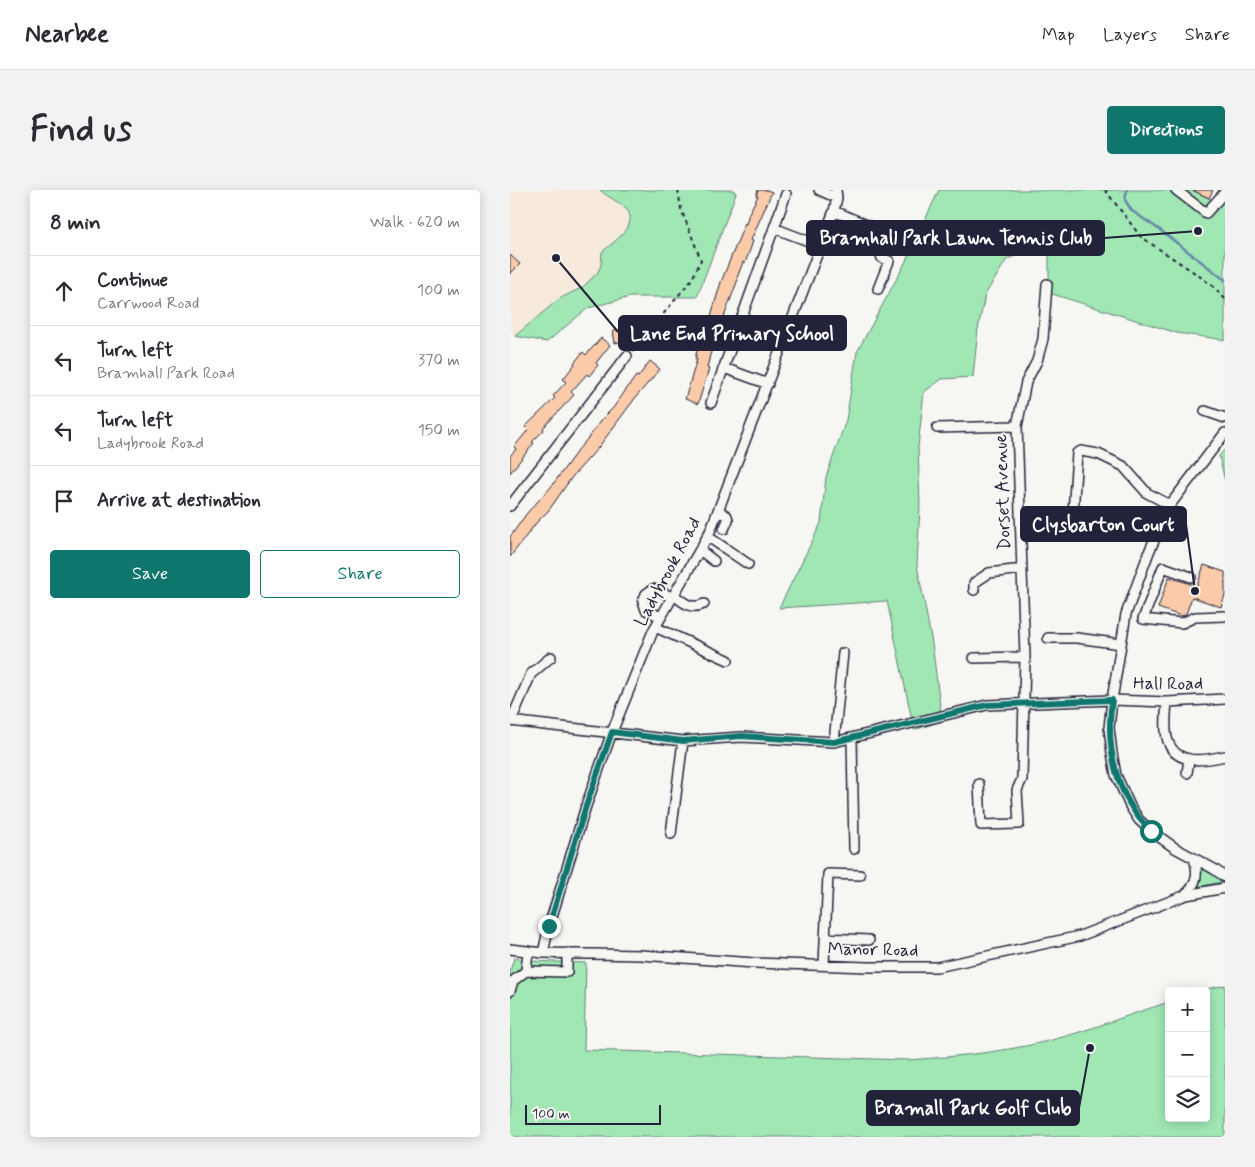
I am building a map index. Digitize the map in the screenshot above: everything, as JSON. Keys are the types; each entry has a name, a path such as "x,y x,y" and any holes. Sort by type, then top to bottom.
{"street":[{"path":"819,190 836,194"},
{"path":"1176,190 1206,213 1225,192"},
{"path":"711,404 786,194"},
{"name":"Ladybrook Road","path":"543,953 549,926 586,806 612,732 661,617 700,550 718,510 821,246 834,211 836,194"},
{"path":"834,211 869,226 882,258 889,261 878,290"},
{"path":"774,228 821,246"},
{"name":"Dorset Avenue","path":"979,784 981,825 1019,824 1017,790 1022,778 1025,657 1017,426 1026,382 1037,361 1043,339 1047,284"},
{"path":"510,506 627,356"},
{"path":"724,368 768,384"},
{"path":"1205,411 1225,418"},
{"path":"937,428 1017,426"},
{"path":"1225,433 1170,505 1149,552 1126,614 1109,728 1116,775 1130,806 1139,820 1151,831 1225,877"},
{"path":"1073,514 1077,453 1081,451 1098,454 1123,466 1147,493 1170,505"},
{"path":"718,510 727,516 728,520 724,529"},
{"path":"707,536 748,564"},
{"path":"700,550 714,561"},
{"path":"1191,577 1163,567 1143,620 1182,623 1195,617 1225,616"},
{"path":"974,590 974,583 989,573 1022,569"},
{"path":"1136,587 1153,593"},
{"path":"661,617 646,610 643,601 646,594 653,589 673,596 696,608 704,604"},
{"path":"656,628 728,660"},
{"path":"1048,638 1077,638 1121,644"},
{"path":"834,742 843,653"},
{"path":"511,721 531,674 551,657"},
{"path":"974,658 1025,657"},
{"name":"Hall Road","path":"511,721 683,741 741,736 834,742 987,705 1112,700 1167,702 1225,699"},
{"path":"1167,702 1165,724 1167,741 1177,754 1189,759 1225,756"},
{"path":"852,739 854,849"},
{"path":"671,834 683,741"},
{"path":"1187,773 1189,759"},
{"path":"1186,895 1192,889 1197,878 1198,868 1194,858"},
{"path":"824,965 828,874 860,875"},
{"name":"Manor Road","path":"510,949 543,953 641,955 754,963 936,967 1080,936 1186,895 1225,888"},
{"path":"825,938 869,940"},
{"path":"526,971 528,951"},
{"path":"510,992 513,981 526,971 567,972 567,953"}],"path":[{"path":"627,356 692,278 701,260 681,209 678,190"},
{"path":"1105,190 1141,237 1198,275 1215,288 1225,299"}],"shaded area":[{"path":"510,190 600,190 626,208 631,218 628,228 602,252 599,272 583,287 559,299 515,336 510,331"}],"green space":[{"path":"600,190 734,190 736,193 697,297 630,297 588,308 547,342 515,336 559,299 583,287 598,272 601,265 602,252 628,227 630,215 626,209"},
{"path":"939,190 1192,190 1215,201 1225,190 1225,340 1177,333 1049,293 1049,244 1007,259 985,295 978,329 973,377 942,379 924,392 918,447 920,505 917,565 932,643 942,721 914,730 887,601 779,608 821,523 826,477 846,420 857,352 904,265"},
{"path":"1225,449 1225,481 1219,456"},
{"path":"1201,868 1220,879 1221,882 1198,887"},
{"path":"514,958 531,961 586,963 584,1050 908,1060 969,1055 1050,1041 1165,1003 1165,1122 1210,1122 1210,988 1225,985 1225,1137 510,1137 510,971"}],"building":[{"path":"758,190 772,192 751,240 753,241 750,250 745,263 743,262 710,355 707,368 709,369 698,404 685,399 697,359 695,359 698,346 705,325 708,326 721,282 749,213 758,196 756,196"},
{"path":"1192,190 1213,190 1209,198"},
{"path":"510,255 520,264 510,274"},
{"path":"631,328 633,340 615,343 613,331"},
{"path":"601,338 610,345 596,363 598,365 571,392 574,395 543,428 544,430 532,442 534,443 510,473 510,456 516,449 514,447 528,430 525,427 555,398 553,396 566,382 563,379 583,352 586,355"},
{"path":"650,361 660,369 510,557 510,537 527,513 551,487 601,420 613,408 636,376 638,377"},
{"path":"1204,565 1225,572 1225,595 1221,607 1192,597 1186,614 1181,616 1158,608 1169,577 1197,586"}],"waterway":[{"path":"1127,190 1125,200 1132,211 1225,280"}],"place":[{"name":"Bramhall Park Lawn Tennis Club","path":"1198,231"},
{"name":"Lane End Primary School","path":"556,258"},
{"name":"Clysbarton Court","path":"1195,591"},
{"name":"Bramall Park Golf Club","path":"1090,1048"}],"route":[{"path":"549,926 586,806 612,732 683,741 741,736 834,742 987,705 1112,700 1109,728 1116,775 1130,806 1139,820 1151,831"}]}
